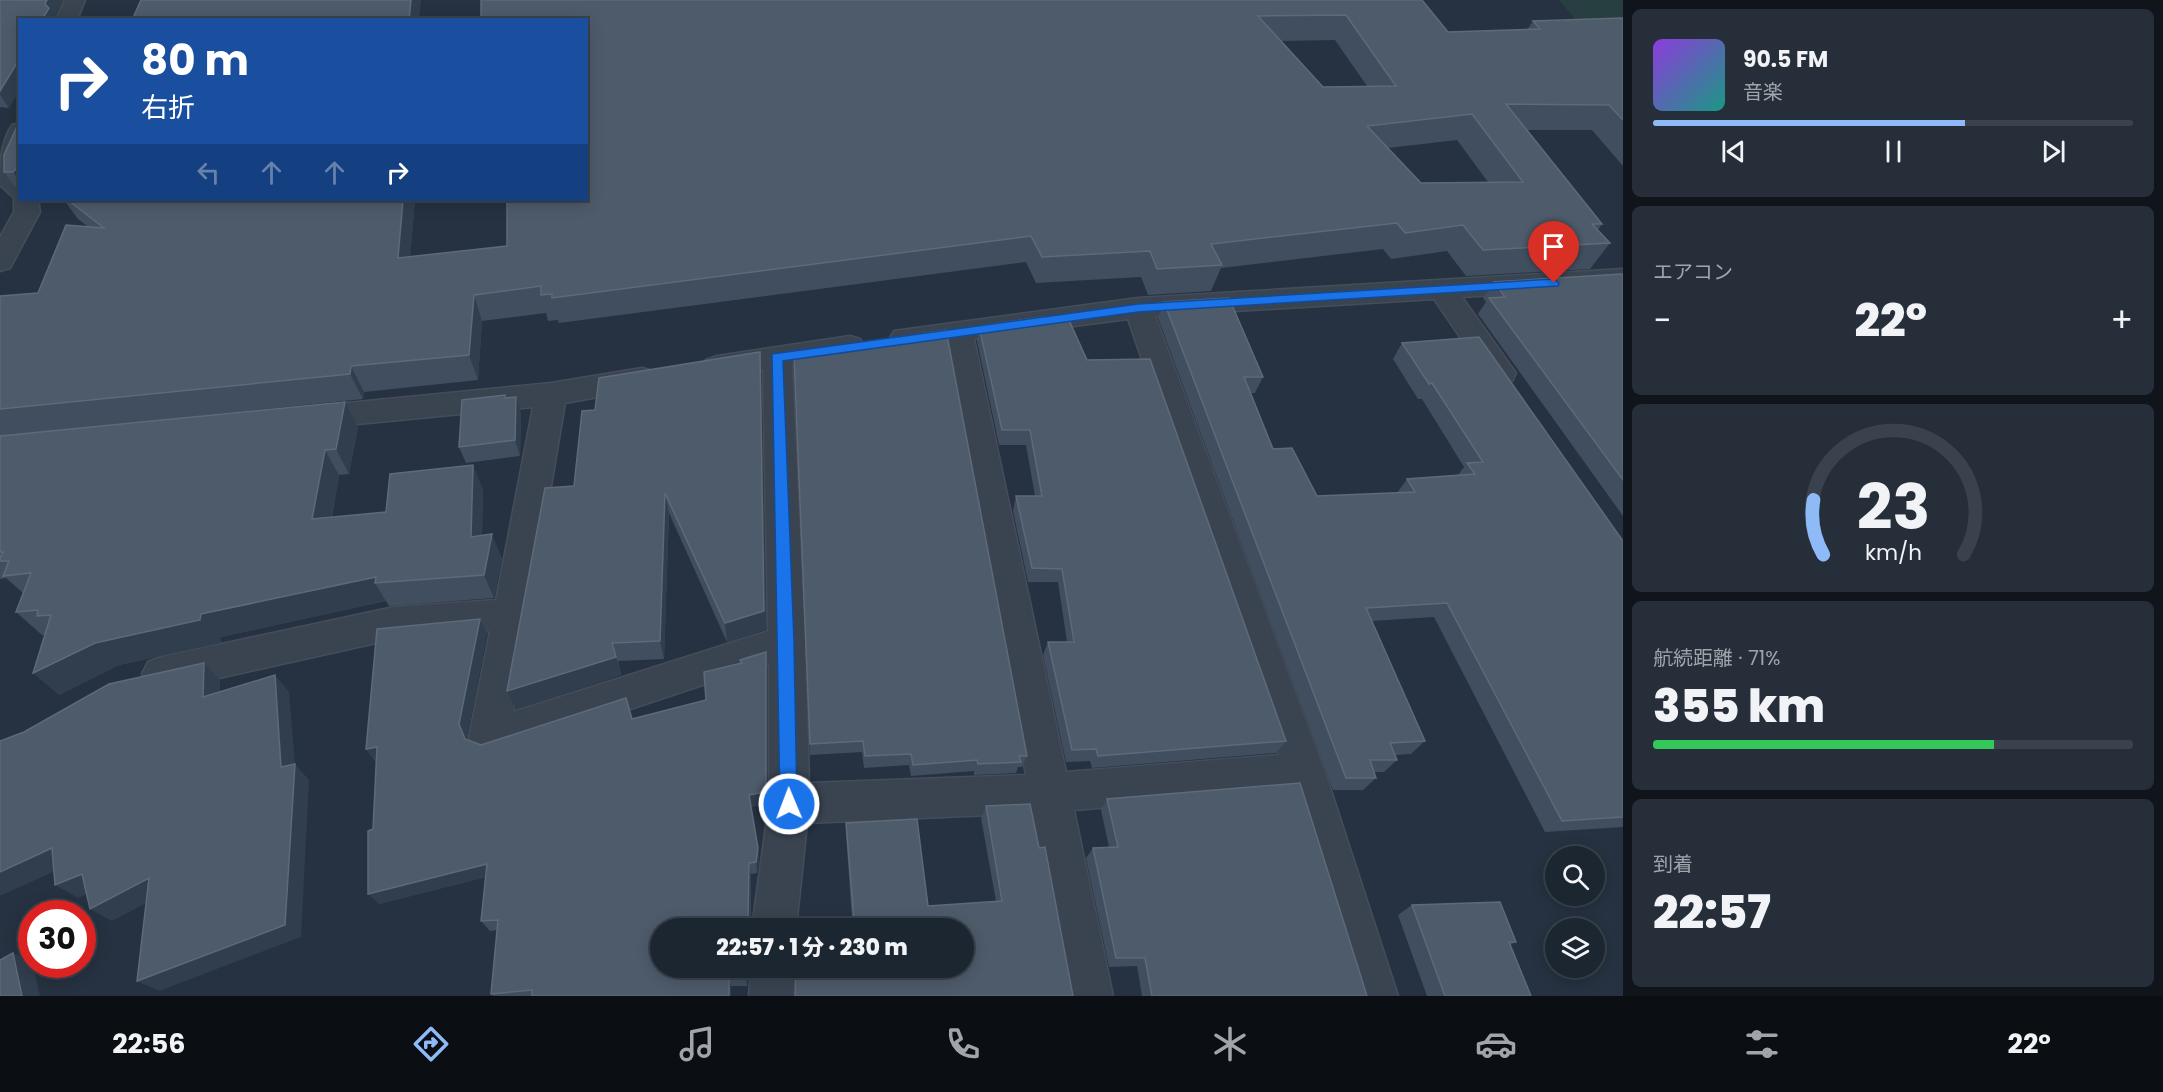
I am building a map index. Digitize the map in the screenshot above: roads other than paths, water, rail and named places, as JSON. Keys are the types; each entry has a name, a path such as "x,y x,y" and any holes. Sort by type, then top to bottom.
{"street":[{"path":"67,18 75,0"},
{"path":"18,136 4,175 18,190"},
{"path":"0,262 27,212 26,201"},
{"path":"281,421 551,394 777,357 1138,308 1622,280"},
{"path":"1443,291 1516,395"},
{"path":"1138,308 1305,772 1375,996"},
{"path":"958,331 1090,996"},
{"path":"775,918 789,804 787,641 777,357"},
{"path":"551,394 489,738 787,641"},
{"path":"130,681 394,624 511,614"},
{"path":"789,804 1050,793 1305,772"},
{"path":"772,996 773,978"}]}
